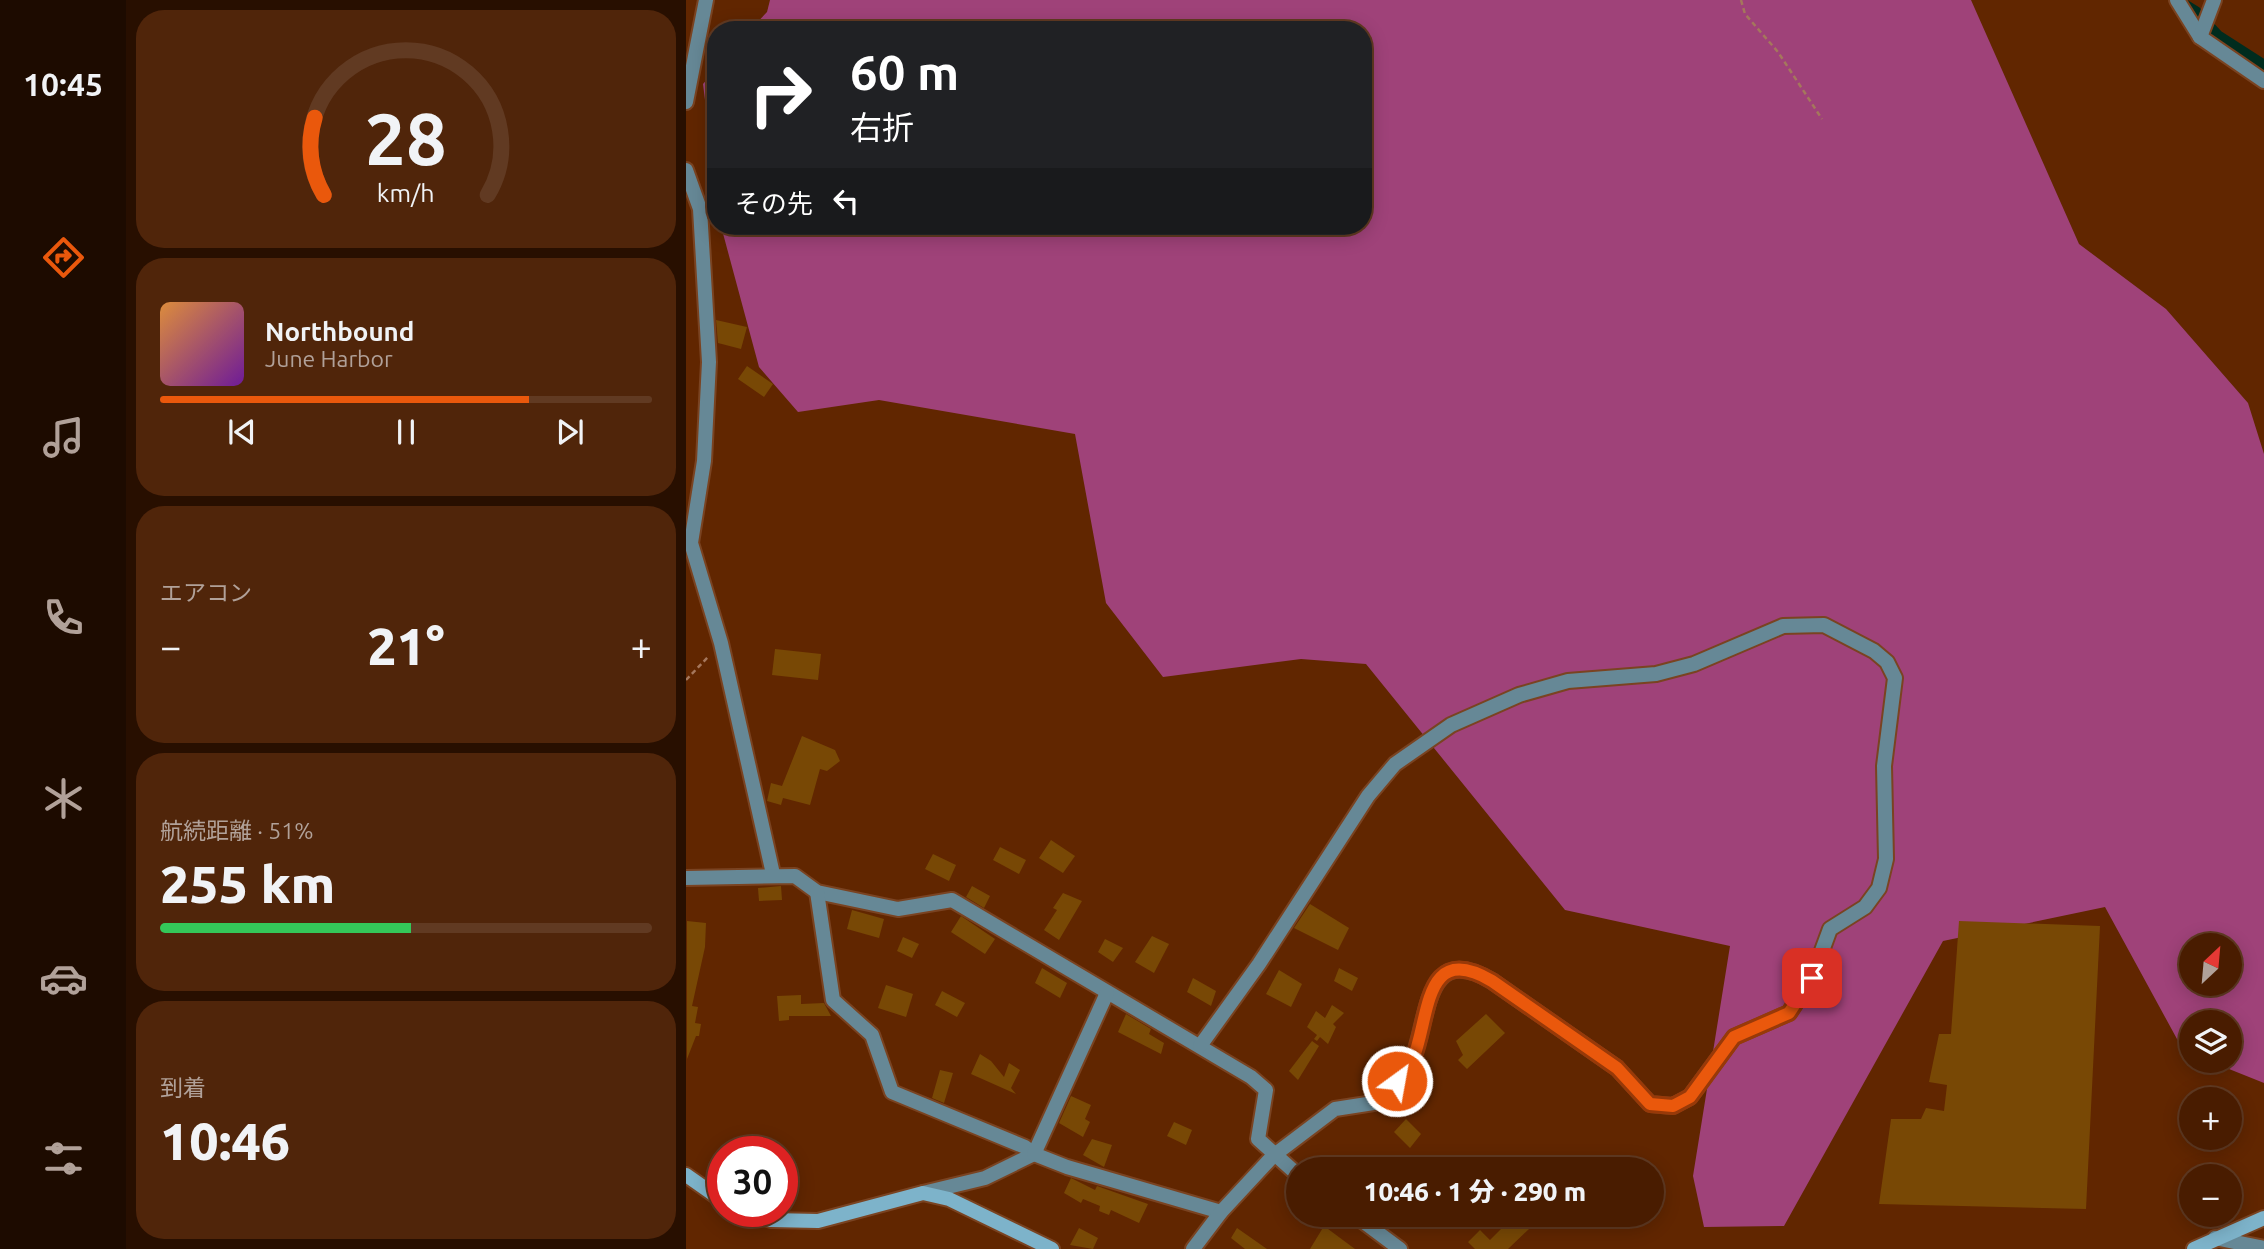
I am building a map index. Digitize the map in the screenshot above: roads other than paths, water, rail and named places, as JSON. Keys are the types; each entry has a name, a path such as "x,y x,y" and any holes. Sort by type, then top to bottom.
{"main road":[{"path":"686,1175 707,1190"},
{"path":"798,1221 818,1221 923,1193 949,1199 1052,1249"},
{"path":"2194,1249 2264,1218"}],"street":[{"path":"686,102 706,0"},
{"path":"2176,0 2200,37 2264,81"},
{"path":"2200,37 2214,0"},
{"path":"686,170 700,209 709,362 704,461 691,543 721,643 773,874"},
{"path":"1193,1249 1221,1212 1273,1156 1335,1109 1380,1102 1413,1060 1430,992 1443,976 1455,969 1473,970 1515,997 1617,1068 1650,1104 1673,1106 1690,1097 1734,1037 1789,1013 1812,978 1830,929 1865,907 1880,888 1886,859 1884,766 1895,678 1887,662 1874,651 1824,625 1783,626 1694,664 1656,674 1568,681 1519,695 1451,725 1395,764 1368,796 1259,964 1200,1046"},
{"path":"686,878 773,874 795,876 817,892 898,909 952,900 1200,1046 1266,1090 1258,1139 1286,1166"},
{"path":"817,892 832,1000 872,1035 892,1092 1067,1167 1221,1212"},
{"path":"923,1193 985,1178 1034,1154 1107,993"},
{"path":"1370,1227 1400,1249"},
{"path":"2216,1238 2264,1248"}],"waterway":[{"path":"2176,1 2195,13 2217,37 2264,67"}]}
